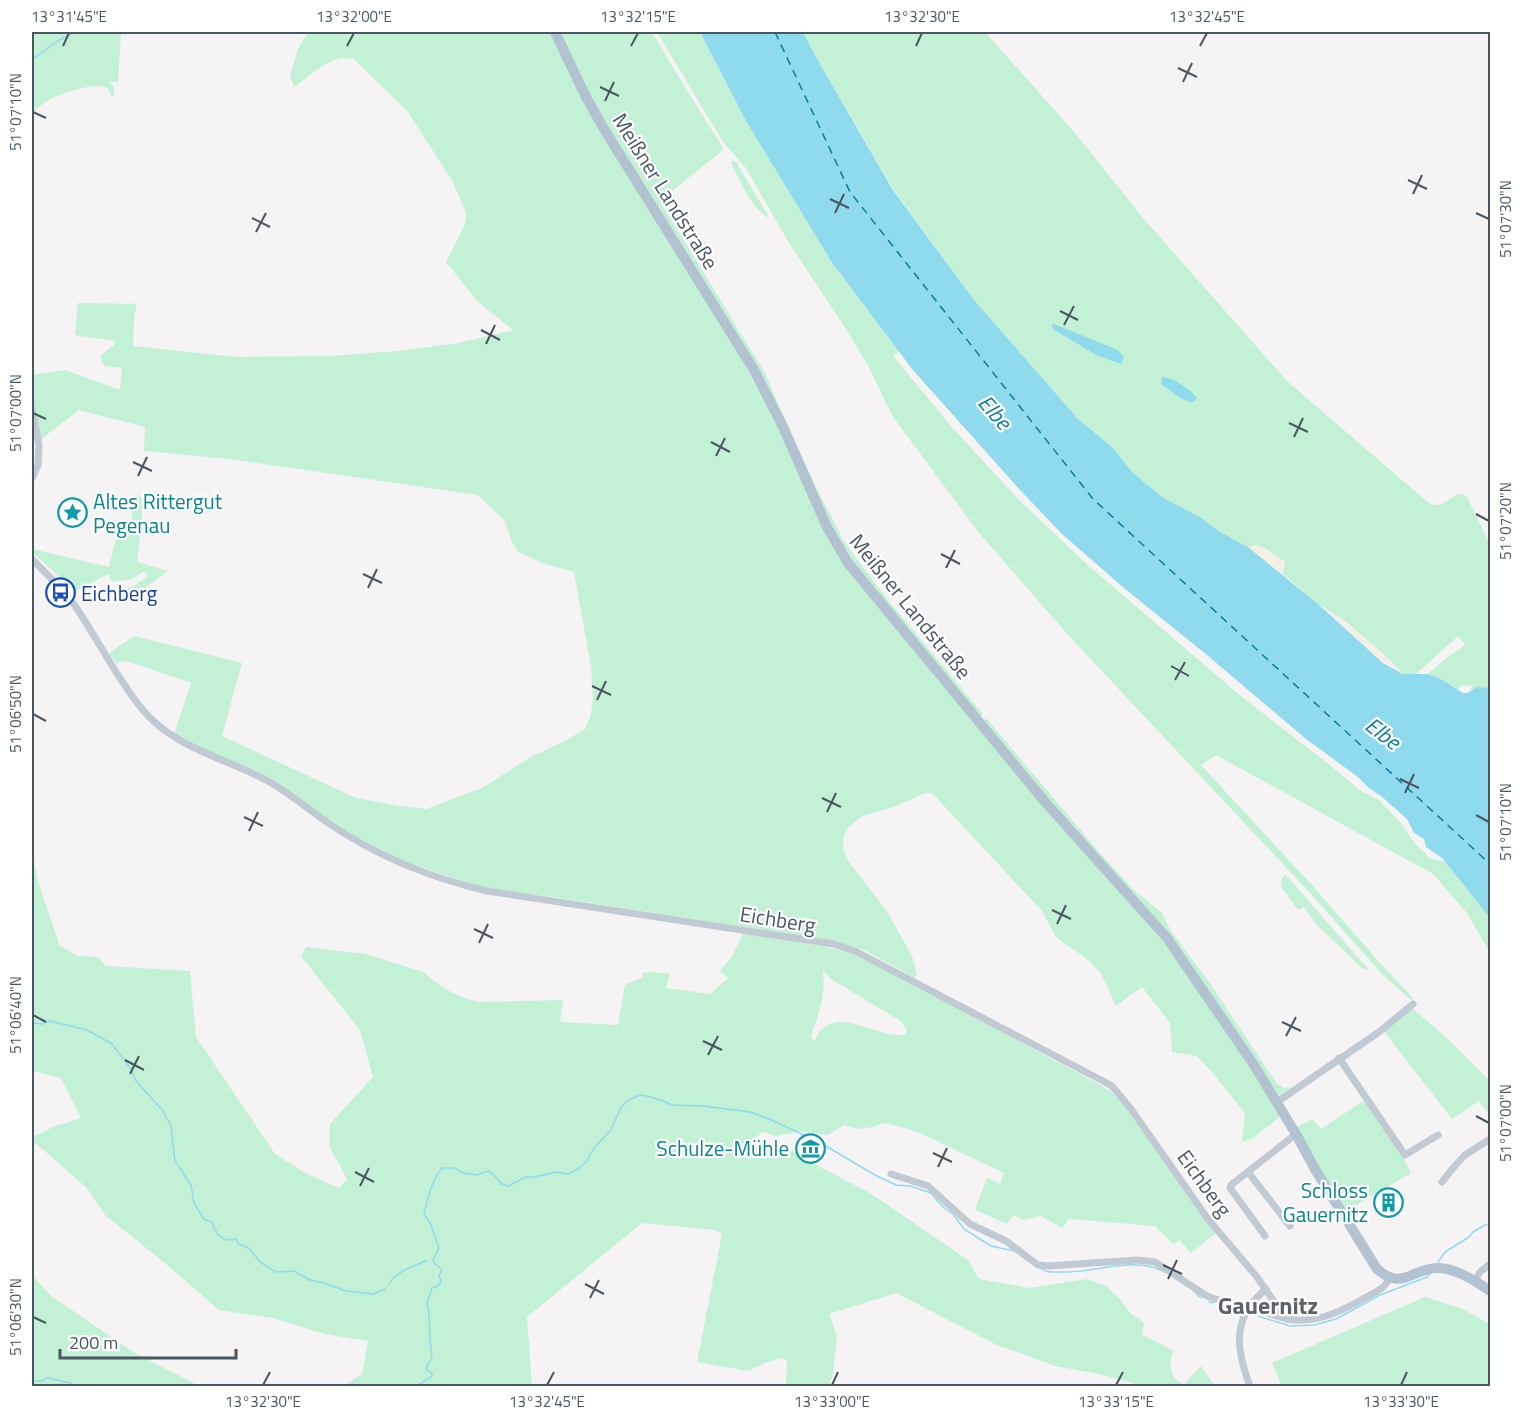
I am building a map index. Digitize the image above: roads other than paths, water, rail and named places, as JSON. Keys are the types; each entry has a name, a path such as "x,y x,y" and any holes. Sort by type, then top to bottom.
{"main road":[{"name":"Meißner Landstraße","path":"555,32 604,129 753,370 783,427 827,527 848,563 1046,803 1167,938 1254,1065 1373,1264 1389,1278"},
{"path":"1389,1278 1398,1279 1441,1268 1462,1275 1491,1291"}],"street":[{"path":"32,409 39,445 38,465 32,478"},
{"name":"Eichberg","path":"32,559 69,597 142,709 159,726 178,740 268,782 328,823 387,856 469,887 833,944 874,960 1112,1086 1152,1138 1208,1219 1240,1255 1286,1319"},
{"path":"1277,1102 1379,1032 1413,1004"},
{"path":"1339,1059 1405,1155 1438,1135"},
{"path":"1265,1236 1230,1188 1296,1134"},
{"path":"1442,1182 1465,1155 1491,1139"},
{"path":"1248,1172 1290,1226"},
{"path":"891,1174 928,1186 970,1224 1006,1241 1038,1265 1136,1260 1155,1262 1216,1300 1286,1319 1300,1321 1336,1314 1378,1291 1388,1282 1389,1278"},
{"path":"1475,1281 1480,1272 1491,1263"},
{"path":"1250,1386 1241,1361 1240,1325 1247,1310 1266,1289"}],"water":[{"name":"Elbe","path":"700,32 803,32 893,190 974,300 1078,419 1111,446 1133,473 1162,497 1248,547 1318,604 1383,663 1403,674 1428,674 1439,678 1463,693 1477,687 1487,688 1490,691 1490,743 1488,748 1490,918 1442,858 1426,847 1424,839 1414,833 1407,819 1358,777 1306,739 1062,534 912,369 831,261 746,121"},
{"path":"1054,324 1118,350 1124,357 1121,364 1096,355 1053,329"},
{"path":"1162,377 1181,384 1197,398 1191,402 1182,399 1161,384"}],"waterway":[{"path":"32,60 74,32"},
{"path":"1486,32 1490,35"},
{"path":"32,1025 50,1021 87,1030 112,1044 131,1069 136,1081 163,1111 171,1126 175,1161 191,1185 194,1203 204,1219 212,1222 215,1230 223,1239 236,1239 239,1244 250,1249 260,1262 276,1272 294,1271 310,1280 346,1291 373,1294 385,1289"},
{"path":"421,1386 420,1384 432,1376 426,1369 432,1356 427,1303 432,1288 438,1286 441,1281 439,1277 442,1269 433,1260 439,1248 430,1223 424,1214 438,1173 442,1168 454,1168 463,1173 476,1175 488,1171 502,1184 508,1186 526,1177 557,1172 568,1174 587,1161 594,1148 611,1130 621,1107 630,1099 641,1095 673,1105 750,1112 769,1119 819,1142 896,1185 910,1186 931,1193 954,1215 964,1229 991,1246 1014,1251"},
{"path":"1438,1262 1445,1252 1473,1232 1490,1224"},
{"path":"389,1284 400,1273 426,1261"},
{"path":"1040,1268 1048,1271 1076,1272 1141,1265 1165,1272"},
{"path":"1248,1313 1290,1326 1314,1325 1336,1319 1380,1295 1430,1274"},
{"path":"1194,1291 1201,1298"},
{"path":"1209,1302 1213,1303"},
{"path":"1218,1304 1243,1311"},
{"path":"32,1381 48,1378 71,1383 71,1386"}],"place":[{"name":"Altes Rittergut Pegenau","path":"72,513"},
{"name":"Eichberg","path":"60,593"},
{"name":"Schulze-Mühle","path":"810,1148"},
{"name":"Schloss Gauernitz","path":"1389,1202"}],"district":[{"name":"Gauernitz","path":"1268,1305"}]}
